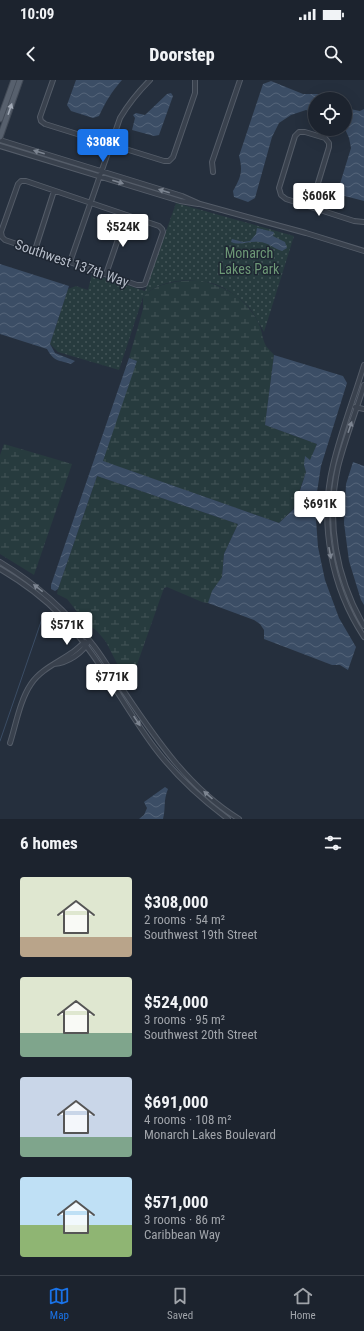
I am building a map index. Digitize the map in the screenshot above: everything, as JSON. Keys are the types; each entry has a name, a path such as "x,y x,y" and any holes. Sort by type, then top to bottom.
{"main road":[{"path":"0,119 14,80"},
{"path":"0,138 20,80"}],"street":[{"path":"53,80 40,116 41,121 45,124 164,161 169,161 173,157 195,93 195,80"},
{"path":"70,262 120,118 128,104 150,80"},
{"path":"213,172 212,162 240,80"},
{"path":"311,206 329,147 329,142 325,138 306,132 299,132 295,136 279,188 281,195 286,199 354,221 364,222"},
{"path":"0,138 182,196 200,204"},
{"path":"0,146 180,201 200,204 306,233 364,251"},
{"name":"Southwest 137th Way","path":"54,191 26,181 21,181 18,184 3,226 1,232 2,237 5,240 142,286 146,284 163,232 159,226 126,216"},
{"path":"35,250 54,191 90,203 126,216 106,274"},
{"path":"364,365 333,465 327,519 328,541 339,586 355,623 364,637"},
{"path":"364,385 344,446 337,474 332,518 334,540 344,584 353,607 364,626"},
{"path":"353,399 364,402"},
{"path":"351,405 364,409"},
{"path":"337,474 334,472 341,445 341,437"},
{"path":"0,562 15,571 50,597 66,612 89,640 160,744 186,775 209,797 239,819"},
{"path":"0,569 46,602 61,616 85,645 155,748 184,782 208,805 228,819"},
{"path":"10,743 25,695 31,683 41,672 54,664 61,664 70,659 89,640"}],"green space":[{"name":"Monarch Lakes Park","path":"176,203 294,236 264,332 248,306 228,290 215,284 186,280 158,286 143,297 119,370 58,352 50,344 68,289 76,286 88,290 92,274 145,291"},
{"path":"198,280 225,289 240,299 253,313 266,346 274,355 265,425 317,444 310,461 304,465 306,472 293,509 279,523 102,461 136,361 129,358 143,309 143,297 155,288 162,285"},
{"path":"4,444 72,464 34,575 0,554 0,455"},
{"path":"97,476 238,524 224,554 222,577 212,592 208,603 202,602 167,587 164,588 133,676 126,681 106,642 97,631 87,624 67,599 57,594"}],"water":[{"path":"76,80 122,80 109,97 99,116 93,118 71,111 67,105"},
{"path":"271,81 303,94 308,94 308,111 291,115 279,123 272,137 255,198 248,202 234,197 233,191 240,174 241,166 239,156 263,84"},
{"path":"171,93 173,96 159,135 154,136 132,130 135,118 133,115 136,113 145,115 167,94"},
{"path":"352,109 360,111 364,109 364,201 341,195 339,187 351,148 348,136 352,136"},
{"path":"257,228 274,232 273,236 285,242 287,248 282,251 262,242 238,244 231,242 232,239 243,242 250,241 256,234"},
{"path":"0,264 69,286 50,344 55,353 75,361 71,364 55,358 47,349 0,334"},
{"path":"274,355 343,376 347,383 321,466 315,505 318,547 325,580 339,618 356,647 348,670 340,665 332,665 264,639 264,630 260,624 254,620 208,603 212,591 222,577 224,554 238,524 97,476 58,589 55,591 51,589 51,585 129,358 137,361 103,461 279,523 294,509 306,472 304,465 305,456 310,460 317,444 265,425"},
{"path":"353,462 364,466 364,605 361,600 349,561 344,523 346,484"},
{"path":"165,787 168,789 163,819 139,819 144,815 147,808 144,802"}],"waterway":[{"path":"0,741 44,613"}]}
